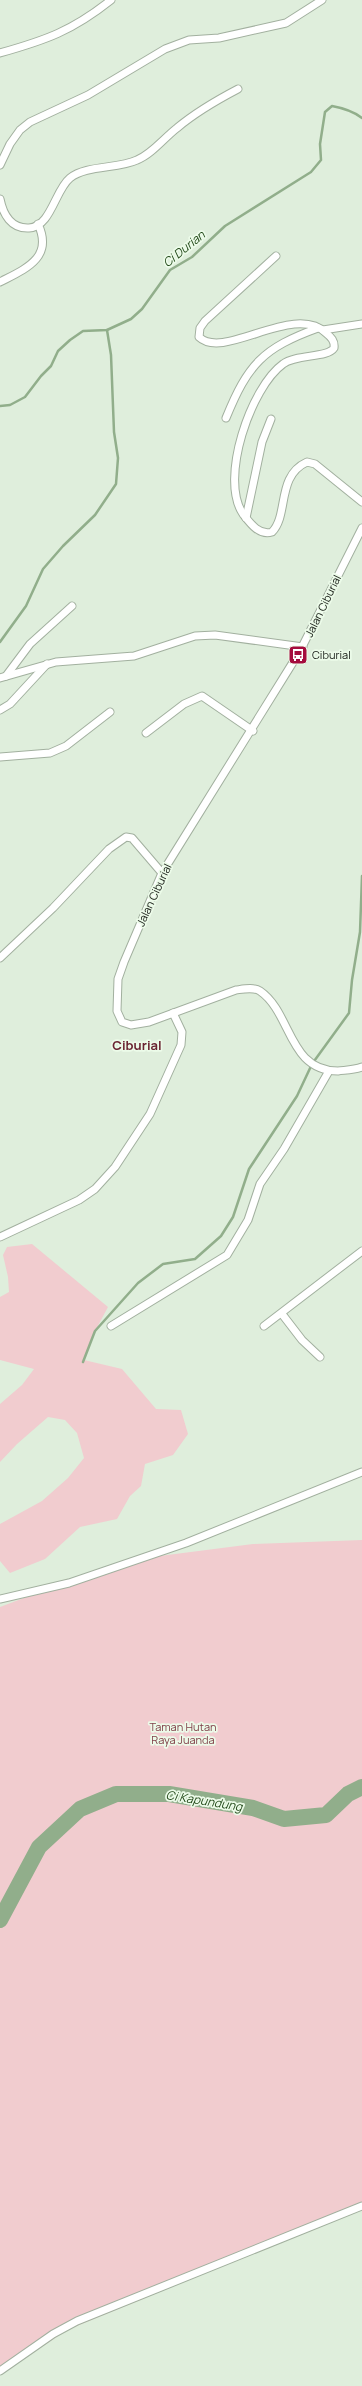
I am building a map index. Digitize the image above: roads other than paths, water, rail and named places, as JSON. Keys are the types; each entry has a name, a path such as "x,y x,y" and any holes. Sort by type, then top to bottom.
{"street":[{"path":"0,53 41,41 71,28 111,0"},
{"path":"0,165 10,144 20,130 30,122 88,95 165,49 189,40 219,38 286,24 322,0"},
{"path":"0,199 7,218 14,224 30,228 38,224 49,211 70,178 84,172 138,160 206,106 238,89"},
{"path":"0,282 25,269 42,252 43,239 38,224"},
{"path":"276,256 205,320 200,328 200,337 204,341 221,343 282,326 309,324 320,329 333,340 335,345 332,352 294,358 284,363 264,384 251,406 234,477 236,499 246,518 260,532 272,532 277,526 285,492 291,476 300,465 307,462 316,464 362,502"},
{"path":"226,418 240,386 264,355 276,346 320,329 362,324"},
{"path":"246,518 262,442 271,419"},
{"name":"Jalan Ciburial","path":"329,1071 320,1068 308,1060 296,1048 276,1010 259,990 236,990 149,1022 131,1025 122,1022 117,1011 118,979 162,873 253,730 303,647 362,528"},
{"path":"3,677 30,644 72,606"},
{"path":"3,677 47,664 134,656 196,636 215,635 303,647"},
{"path":"0,710 15,699 47,664"},
{"path":"146,733 184,704 202,696 253,730"},
{"path":"0,757 50,753 66,746 110,712"},
{"path":"0,958 53,908 109,849 126,837 132,838 162,873"},
{"path":"0,1237 79,1200 95,1189 115,1167 150,1114 181,1045 182,1032 172,1013"},
{"path":"111,1326 227,1255 232,1250 248,1220 260,1184 284,1149 329,1071 362,1067"},
{"path":"264,1326 282,1314 301,1296 362,1252"},
{"path":"282,1314 302,1340 320,1357"},
{"path":"0,1599 69,1583 186,1542 362,1472"},
{"path":"0,2371 53,2334 77,2321 362,2206"}],"waterway":[{"name":"Ci Durian","path":"0,406 10,405 25,397 41,376 51,366 58,351 70,340 83,331 107,330 131,319 142,309 170,270 192,257 225,226 311,172 321,160 320,144 325,112 332,106 348,110 362,118"},
{"path":"0,642 26,606 43,569 63,546 95,515 116,484 118,458 114,432 111,355 107,330"},
{"path":"83,1362 95,1331 138,1283 163,1264 195,1259 221,1236 233,1217 249,1169 297,1096 312,1064 349,1013 352,980 360,932 362,876"},
{"name":"Ci Kapundung","path":"0,1920 39,1847 80,1809 116,1794 169,1794 253,1808 284,1819 326,1815 348,1794 362,1787"}],"place":[{"name":"Ciburial","path":"298,655"}],"district":[{"name":"Ciburial","path":"137,1045"}],"park label":[{"name":"Taman Hutan Raya Juanda","path":"183,1733"}]}
